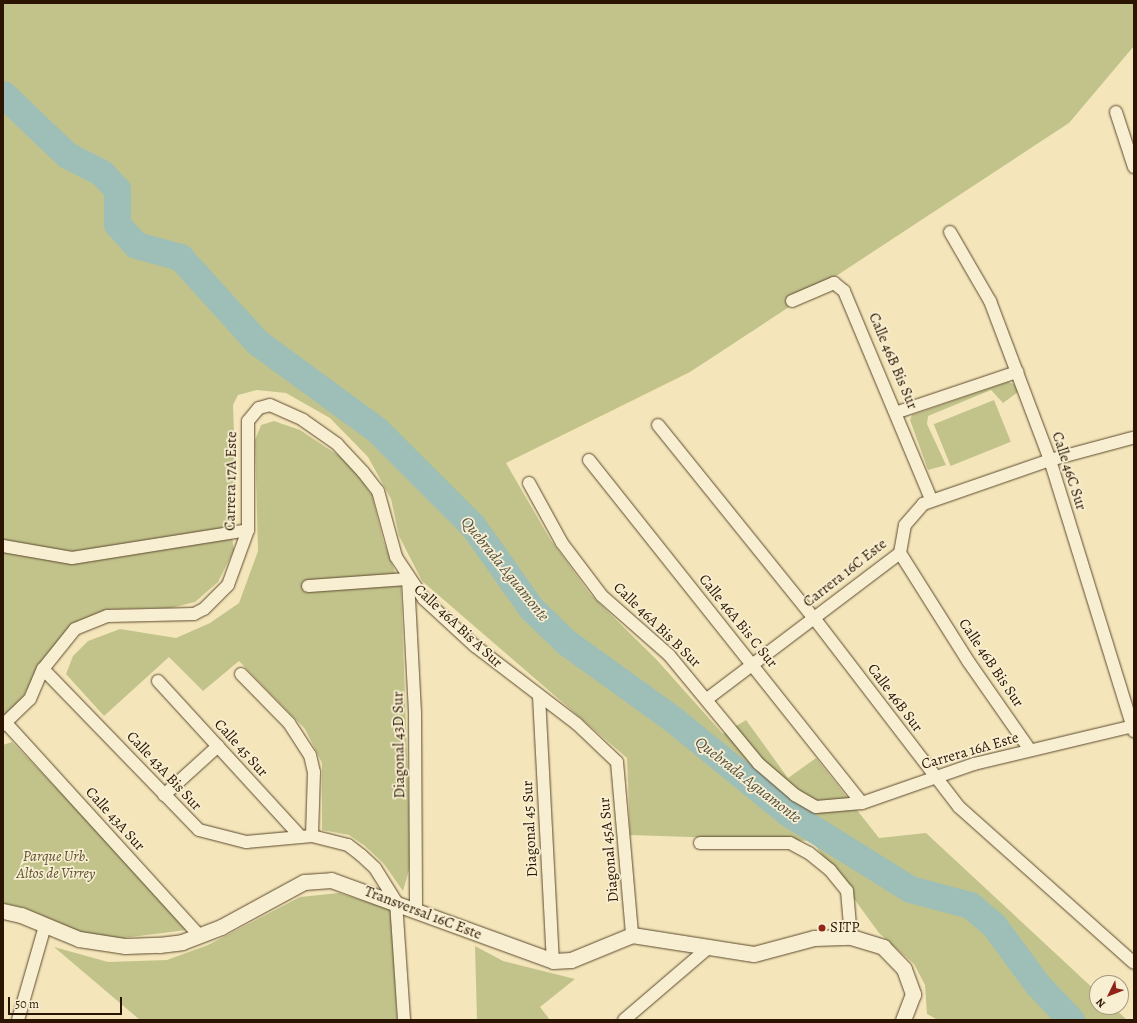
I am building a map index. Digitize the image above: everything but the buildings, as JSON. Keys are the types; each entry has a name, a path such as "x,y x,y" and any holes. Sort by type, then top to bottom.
{"street":[{"path":"1116,112 1134,167"},
{"name":"Calle 46C Sur","path":"950,232 990,301 1050,460 1134,728"},
{"name":"Calle 46B Bis Sur","path":"792,301 834,283 841,287 898,412 931,499"},
{"path":"898,412 1017,372"},
{"name":"Calle 46A Bis A Sur","path":"248,421 259,408 270,405 303,420 337,444 378,491 396,557 408,579 475,646 577,724 617,762"},
{"name":"Carrera 17A Este","path":"4,724 30,699 43,669 60,644 88,622 108,616 188,615 204,609 228,585 248,530 248,421"},
{"name":"Calle 46B Sur","path":"658,425 814,618 934,776 988,834 1134,963"},
{"name":"Carrera 16C Este","path":"708,699 900,553 905,525 916,510 931,499 1050,460 1132,438"},
{"name":"Calle 46A Bis C Sur","path":"589,460 862,803"},
{"name":"Calle 46A Bis B Sur","path":"529,483 562,543 588,579 669,655 708,699 759,764 795,796 816,807"},
{"path":"3,546 72,558 248,530"},
{"name":"Calle 46B Bis Sur","path":"900,553 968,661 1030,750"},
{"path":"308,586 408,579"},
{"name":"Diagonal 43D Sur","path":"408,579 416,712 416,910"},
{"name":"Calle 43A Bis Sur","path":"43,669 199,830 225,839 271,842 306,836"},
{"path":"241,674 289,723 310,755 314,772 306,836 348,845 375,868 396,902 404,1020"},
{"name":"Calle 45 Sur","path":"158,681 218,746 306,836"},
{"name":"Diagonal 45 Sur","path":"539,696 553,961"},
{"name":"Calle 43A Sur","path":"4,724 200,936"},
{"name":"Carrera 16A Este","path":"816,807 862,803 934,776 1030,750 1134,728"},
{"path":"164,795 218,746"},
{"name":"Diagonal 45A Sur","path":"617,762 632,935"},
{"path":"700,843 790,843 809,853 830,870 847,891 851,937 874,942 892,954 904,969 913,987 910,1007 903,1020"},
{"name":"Transversal 16C Este","path":"3,911 79,939 125,946 159,945 200,936 304,882 317,879 358,887 553,961 571,960 632,935 666,938 708,948 754,954 814,938 851,937"},
{"path":"18,1020 45,926"},
{"path":"624,1020 708,948"}],"green space":[{"path":"3,3 1134,3 1134,46 1069,123 690,372 506,463 550,539 590,594 656,659 723,734 746,720 788,778 816,758 879,838 926,833 1089,985 1089,1015 1122,1015 1127,1020 938,1020 927,1014 925,985 914,964 879,933 812,841 630,835 627,758 422,581 399,536 391,499 368,457 330,418 286,393 257,390 238,395 233,405 236,489 227,503 234,550 218,582 195,602 171,608 111,609 78,621 38,669 17,708 3,718"},
{"path":"1008,382 1014,384 1018,392 1003,403 991,390 928,416 927,424 946,465 928,470 910,420 912,415"},
{"path":"994,400 1011,442 951,466 934,424"},
{"path":"274,421 300,430 347,461 372,495 383,540 401,588 411,863 403,891 384,864 365,846 349,835 322,830 322,763 305,729 239,661 203,691 169,657 104,716 66,674 73,656 88,641 120,629 176,638 210,623 239,603 258,551 255,440 261,425"},
{"name":"Parque Urb. Altos de Virrey","path":"12,742 91,824 186,930 123,938 100,937 79,932 25,908 3,903 3,745"},
{"path":"339,893 392,910 397,1020 140,1020 54,947 108,962 167,960 208,945 300,897"},
{"path":"475,946 503,961 575,979 540,1007 550,1020 477,1020"}],"waterway":[{"name":"Quebrada Aguamonte","path":"3,94 67,155 102,173 117,189 117,224 136,245 180,257 257,342 376,429 473,526 531,608 566,642 674,720 788,813 910,889 970,905 993,924 1037,984 1071,1020"}],"place":[{"name":"SITP","path":"822,928"}]}
